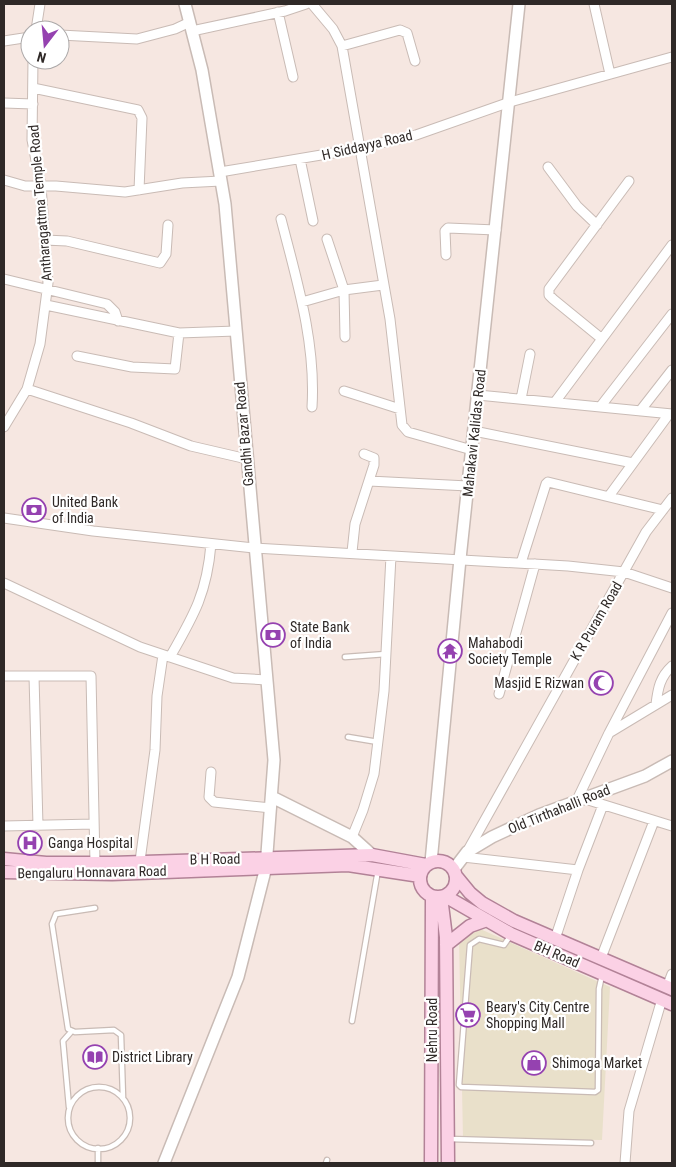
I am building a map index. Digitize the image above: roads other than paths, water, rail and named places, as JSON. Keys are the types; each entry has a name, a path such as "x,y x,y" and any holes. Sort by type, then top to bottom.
{"main road":[{"name":"B H Road","path":"4,859 46,863 140,861 266,862 372,854 426,868"},
{"name":"Bengaluru Honnavara Road","path":"4,872 112,874 266,862 378,869 426,868"},
{"path":"444,862 455,872 454,888 439,896 422,889 426,868 444,862"},
{"name":"BH Road","path":"455,872 470,893 482,903 555,939 670,988"},
{"name":"BH Road","path":"439,896 511,934 667,1002"},
{"name":"Nehru Road","path":"439,896 446,945 448,1163"},
{"name":"Nehru Road","path":"431,1163 439,896"},
{"path":"446,945 470,926 487,920"}],"street":[{"path":"38,20 40,4"},
{"name":"Gandhi Bazar Road","path":"164,1163 238,977 266,862 274,760 236,331 220,177 202,70 185,4"},
{"path":"70,36 137,39 175,29 306,4"},
{"path":"312,4 333,29 342,46 384,284 402,425 408,432 472,450"},
{"name":"Mahakavi Kalidas Road","path":"426,868 510,102 519,4"},
{"path":"594,4 610,74"},
{"path":"281,9 293,77"},
{"path":"342,46 400,30 406,33 414,61"},
{"path":"4,41 20,39"},
{"name":"H Siddayya Road","path":"4,180 25,186 126,192 220,177 416,135 510,102 672,57"},
{"name":"Antharagattma Temple Road","path":"4,427 27,390 40,344 48,288 41,186 32,140 33,70"},
{"path":"33,88 138,110 142,118 139,190"},
{"path":"4,103 33,104"},
{"path":"300,159 314,221"},
{"path":"548,167 578,206 597,225"},
{"path":"602,339 549,295 549,289 629,181"},
{"path":"281,219 302,302 313,360 312,407"},
{"path":"45,240 68,241 160,263 166,254 168,224"},
{"path":"446,255 445,231 448,228 496,230"},
{"path":"327,239 344,290 346,337"},
{"path":"555,402 672,245"},
{"path":"4,279 48,288 107,304 115,312 118,321"},
{"path":"302,302 344,290 384,284"},
{"path":"46,305 180,333 236,331"},
{"path":"600,407 672,314"},
{"path":"77,356 132,367 175,368 180,333"},
{"path":"521,399 530,354"},
{"path":"640,411 672,370"},
{"path":"27,390 132,423 191,446 246,459"},
{"path":"344,391 400,408"},
{"path":"478,395 671,414"},
{"path":"609,496 671,414"},
{"path":"474,431 634,463"},
{"path":"352,552 355,524 375,460 364,454"},
{"path":"369,481 468,486"},
{"path":"521,563 547,483 663,510"},
{"name":"K R Puram Road","path":"465,855 646,532 672,498"},
{"path":"4,518 93,531 254,548 460,559 624,572 672,588"},
{"path":"140,861 155,750 157,696 167,656 202,596 209,574 211,544"},
{"path":"352,837 374,774 386,654 392,556"},
{"path":"500,694 535,564"},
{"path":"4,583 140,647 233,678 266,680"},
{"path":"672,613 609,733 580,800 672,826"},
{"path":"656,704 658,685 663,674 672,666"},
{"path":"4,676 91,676 95,863"},
{"path":"34,676 38,826"},
{"path":"609,733 672,695"},
{"name":"Old Tirthahalli Road","path":"455,872 465,855 508,830 580,800 645,776 672,761"},
{"path":"211,772 209,796 214,802 272,802 352,837 372,854"},
{"path":"555,939 578,870 603,806"},
{"path":"601,958 654,821"},
{"path":"4,826 94,824"},
{"path":"465,855 578,870"},
{"path":"670,988 672,974"},
{"path":"625,1163 629,1112 667,1002"}],"lane":[{"path":"345,657 386,654"},
{"path":"348,737 378,742"},
{"path":"352,1021 378,869"},
{"path":"69,1106 81,1093 96,1087 117,1093 123,1098 128,1107 130,1118 125,1134 109,1147 98,1148 83,1145 76,1139 68,1126 69,1106 63,1041 70,1032 53,918 56,914 95,908"},
{"path":"511,934 504,946 479,939 470,945 459,1085 461,1087 595,1092 598,1090 600,989 603,973"},
{"path":"70,1032 114,1030 119,1032 121,1035 124,1081 123,1098"},
{"path":"448,1139 591,1143"},
{"path":"98,1148 98,1163"}],"place":[{"name":"United Bank of India","path":"34,510"},
{"name":"State Bank of India","path":"273,635"},
{"name":"Mahabodi Society Temple","path":"450,651"},
{"name":"Masjid E Rizwan","path":"601,683"},
{"name":"Ganga Hospital","path":"30,843"},
{"name":"Beary's City Centre Shopping Mall","path":"468,1015"},
{"name":"District Library","path":"95,1057"},
{"name":"Shimoga Market","path":"534,1063"}]}
